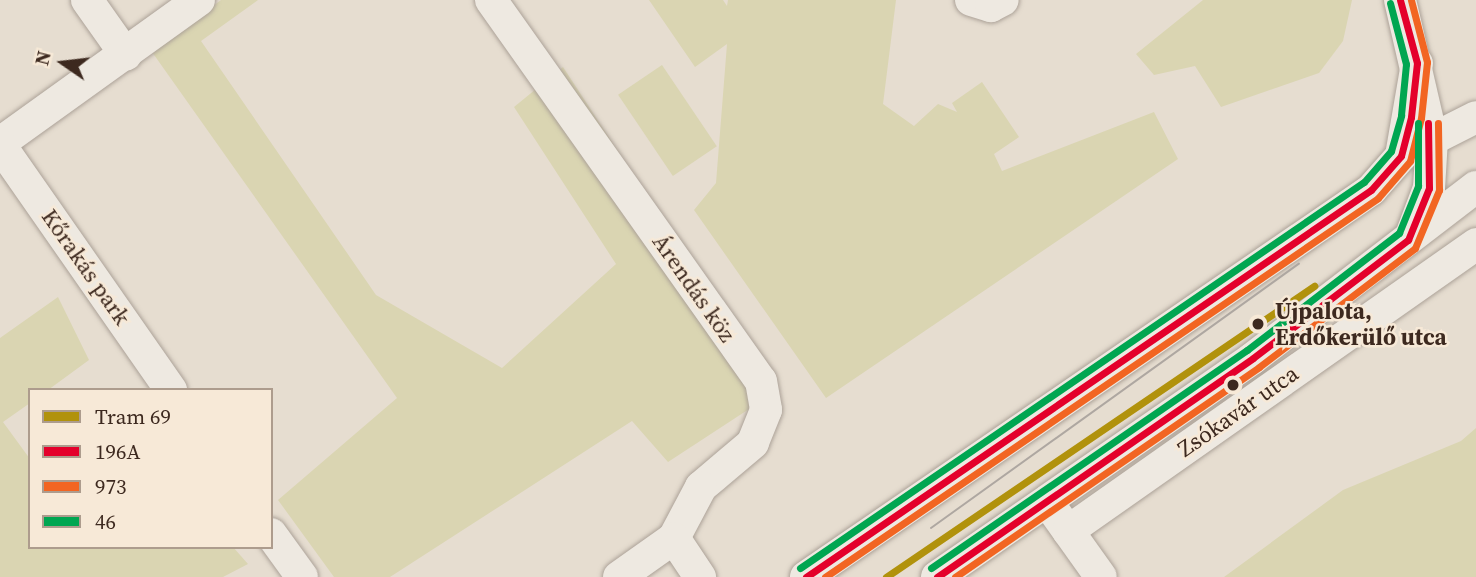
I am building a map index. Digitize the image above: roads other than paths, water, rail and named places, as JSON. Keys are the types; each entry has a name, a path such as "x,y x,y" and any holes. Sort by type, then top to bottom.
{"street":[{"path":"87,0 126,55"},
{"name":"Kőrakás park","path":"170,388 0,144 199,0"},
{"name":"Árendás köz","path":"491,0 761,381 766,410 753,443 701,487 674,538"},
{"path":"971,0 991,6 1003,0"},
{"name":"Zsókavár utca","path":"1400,0 1417,63 1432,139 1426,204 1408,240"},
{"path":"1401,156 1417,63"},
{"path":"806,577 1371,190 1401,156 1476,117"},
{"name":"Zsókavár utca","path":"936,577 1047,502 1408,240 1476,187"},
{"path":"1371,190 1390,189 1405,199 1408,240"},
{"name":"Zsókavár utca","path":"1068,531 1476,244"},
{"path":"1047,502 1101,577"},
{"path":"273,537 302,577"},
{"path":"618,577 674,538 700,577"}],"tram line":[{"path":"931,528 1299,264"},
{"name":"69","path":"886,577 1314,286"}],"place":[{"name":"Újpalota, Erdőkerülő utca","path":"1258,324"}]}
